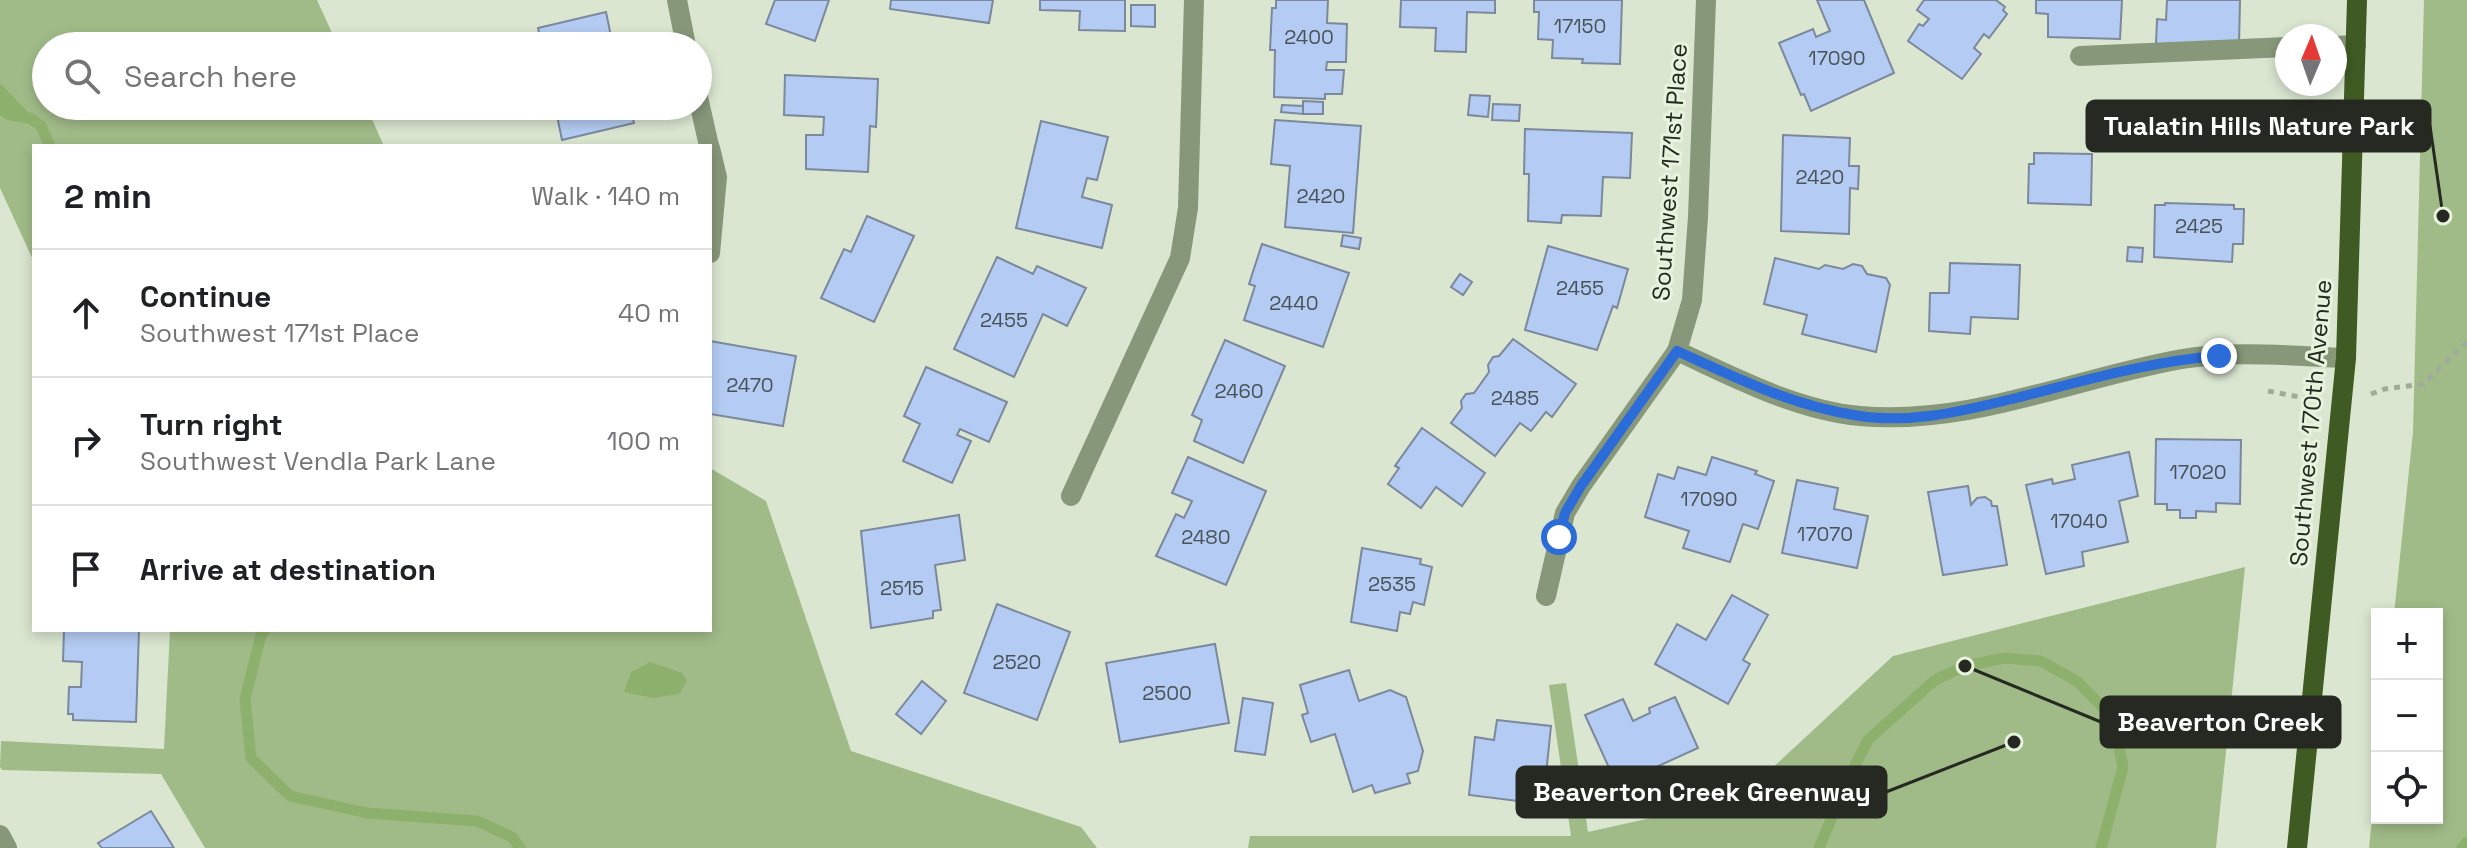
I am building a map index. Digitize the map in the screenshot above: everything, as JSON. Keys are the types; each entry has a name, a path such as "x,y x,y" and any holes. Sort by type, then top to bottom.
{"main road":[{"name":"Southwest 170th Avenue","path":"2297,848 2343,405 2357,0"}],"street":[{"path":"677,0 683,32"},
{"path":"1071,496 1180,258 1188,208 1194,0"},
{"name":"Southwest 171st Place","path":"1546,596 1565,513 1677,351 1692,300 1706,0"},
{"path":"2347,45 2356,45"},
{"path":"2080,56 2275,48"},
{"path":"704,120 709,144"},
{"path":"712,156 717,177 712,231"},
{"path":"1677,351 1761,390 1856,416 1900,419 1943,416 2186,358 2260,355 2346,358"},
{"path":"0,835 7,848"}],"path":[{"path":"2268,391 2343,405 2385,389 2423,384 2467,342"}],"shaded area":[{"path":"0,0 317,0 332,32 32,32 32,120 372,120 383,144 32,144 32,258 0,188"},
{"path":"2424,0 2467,0 2467,848 2369,848 2371,824 2443,824 2443,608 2395,608 2413,432"},
{"path":"0,84 41,126 7,120 0,115"},
{"path":"712,469 766,501 851,751 1081,827 1097,848 205,848 161,774 2,770 0,767 1,741 164,749 170,632 712,632"},
{"path":"2245,567 2216,848 1248,848 1250,836 1571,836 1549,685 1566,683 1588,832 1740,798 1893,656"},
{"path":"650,662 682,673 687,681 679,694 653,698 624,692 631,672"}],"building":[{"path":"775,0 829,0 815,41 766,24"},
{"path":"891,0 993,0 989,23 890,9"},
{"path":"1040,0 1125,0 1125,31 1079,30 1080,11 1040,10"},
{"path":"1276,0 1328,0 1327,23 1347,24 1346,62 1327,62 1326,70 1344,70 1342,94 1325,94 1325,99 1274,97 1275,50 1270,50 1272,8 1276,8"},
{"path":"1401,0 1495,0 1495,13 1467,12 1466,52 1435,51 1436,28 1400,27"},
{"path":"1534,0 1622,0 1620,64 1552,58 1553,40 1538,39 1539,12 1534,12"},
{"path":"1817,0 1864,0 1894,73 1811,111 1779,43 1813,29 1816,37 1830,31"},
{"path":"1924,0 1996,0 2005,7 2003,10 2007,14 1989,38 1984,34 1974,48 1981,54 1962,79 1908,41 1919,24 1923,26 1929,19 1917,10"},
{"path":"2036,0 2122,0 2120,39 2048,37 2048,14 2036,13"},
{"path":"2167,0 2240,0 2239,46 2156,44 2157,19 2166,20"},
{"path":"1131,5 1155,5 1155,27 1131,26"},
{"path":"606,12 610,32 539,32 538,28"},
{"path":"785,75 878,79 876,127 870,126 868,172 806,169 806,135 823,135 824,117 784,115"},
{"path":"1470,95 1490,96 1488,117 1468,115"},
{"path":"1303,101 1323,102 1323,114 1303,114"},
{"path":"1493,104 1520,105 1519,121 1492,120"},
{"path":"1282,105 1303,106 1303,114 1281,112"},
{"path":"558,120 633,120 634,123 562,140"},
{"path":"1275,120 1361,126 1353,233 1285,227 1290,166 1271,164"},
{"path":"1041,121 1108,137 1097,180 1087,178 1082,197 1112,205 1102,248 1016,228"},
{"path":"1525,129 1632,133 1630,178 1603,177 1601,216 1562,215 1561,223 1528,221 1529,174 1524,174"},
{"path":"1783,135 1850,138 1849,166 1859,166 1858,189 1850,188 1849,234 1781,231"},
{"path":"2034,153 2092,154 2091,205 2028,203 2029,164 2034,164"},
{"path":"2155,205 2234,205 2234,209 2244,209 2243,244 2233,244 2232,262 2154,257"},
{"path":"867,216 914,236 874,322 821,298 844,249 851,252"},
{"path":"1343,235 1361,238 1359,249 1341,246"},
{"path":"1262,244 1349,273 1323,347 1244,320 1255,286 1249,284"},
{"path":"1548,246 1628,269 1617,308 1613,306 1597,350 1525,330"},
{"path":"2128,247 2143,248 2142,262 2127,261"},
{"path":"997,257 1033,274 1037,266 1086,288 1067,326 1043,314 1014,377 954,349"},
{"path":"1775,258 1819,269 1825,265 1843,269 1853,264 1862,266 1867,274 1886,278 1890,285 1876,352 1802,334 1807,315 1764,304"},
{"path":"1950,263 2020,265 2018,319 1971,317 1970,334 1929,331 1930,293 1949,293"},
{"path":"1460,274 1472,282 1463,295 1451,287"},
{"path":"1513,339 1576,384 1552,417 1546,412 1531,431 1520,423 1495,456 1451,423 1462,408 1461,401 1466,394 1474,393 1489,372 1488,365 1493,357 1499,356"},
{"path":"1225,340 1285,366 1243,463 1194,441 1202,420 1192,415"},
{"path":"712,341 796,356 783,426 712,414"},
{"path":"926,367 1007,402 989,442 960,429 957,435 971,441 952,483 903,461 920,424 904,416"},
{"path":"1422,428 1485,473 1462,506 1436,487 1421,508 1388,484 1399,468 1395,466"},
{"path":"2156,439 2241,440 2240,504 2216,503 2216,512 2196,511 2196,518 2180,518 2180,510 2167,510 2167,504 2155,504"},
{"path":"2129,452 2138,496 2119,501 2128,542 2082,552 2084,566 2046,574 2026,485 2052,479 2053,484 2075,479 2072,465"},
{"path":"1188,457 1266,491 1226,585 1156,556 1176,514 1184,518 1192,501 1172,493"},
{"path":"1712,457 1757,471 1755,474 1774,481 1758,529 1743,524 1730,562 1683,548 1689,531 1645,517 1658,474 1674,479 1678,467 1706,475"},
{"path":"1797,480 1838,488 1834,509 1868,516 1857,568 1782,553"},
{"path":"1968,486 1971,505 1977,498 1985,497 1992,506 1997,506 2007,565 1943,575 1928,492"},
{"path":"959,515 965,560 935,565 941,610 933,611 933,618 871,628 861,531"},
{"path":"1362,548 1421,559 1420,564 1432,567 1424,605 1413,602 1410,614 1400,612 1397,631 1351,622"},
{"path":"1732,595 1768,615 1743,660 1750,664 1728,704 1655,664 1677,624 1706,640"},
{"path":"997,604 1070,632 1037,720 964,693"},
{"path":"64,632 139,632 136,722 73,720 73,714 68,714 69,687 81,687 82,662 63,661"},
{"path":"1215,644 1229,723 1120,742 1106,663"},
{"path":"1349,670 1359,701 1390,690 1406,697 1423,751 1418,771 1407,774 1410,783 1375,793 1372,785 1353,792 1335,734 1311,742 1302,715 1308,713 1300,685"},
{"path":"922,681 946,701 921,734 896,714"},
{"path":"1675,697 1698,748 1654,768 1663,788 1626,805 1585,715 1623,699 1633,721 1650,713 1649,708"},
{"path":"1243,698 1273,703 1265,755 1235,751"},
{"path":"1497,720 1551,726 1543,804 1469,795 1475,737 1494,740"},
{"path":"151,811 174,848 102,848 98,843"}],"waterway":[{"path":"33,120 41,126 49,144"},
{"path":"263,632 245,699 251,758 290,796 367,813 477,821 512,837 520,848"},
{"path":"1819,848 1868,740 1935,680 1965,666 2005,658 2041,661 2078,682 2113,718 2123,767 2101,848"},
{"path":"2462,848 2467,842"}],"place":[{"name":"Tualatin Hills Nature Park","path":"2443,216"},
{"name":"Beaverton Creek","path":"1965,666"},
{"name":"Beaverton Creek Greenway","path":"2014,742"}],"route":[{"path":"1559,537 1565,513 1581,486 1677,351 1761,390 1819,408 1856,416 1900,419 1943,416 2145,366 2186,358 2219,356"}]}
